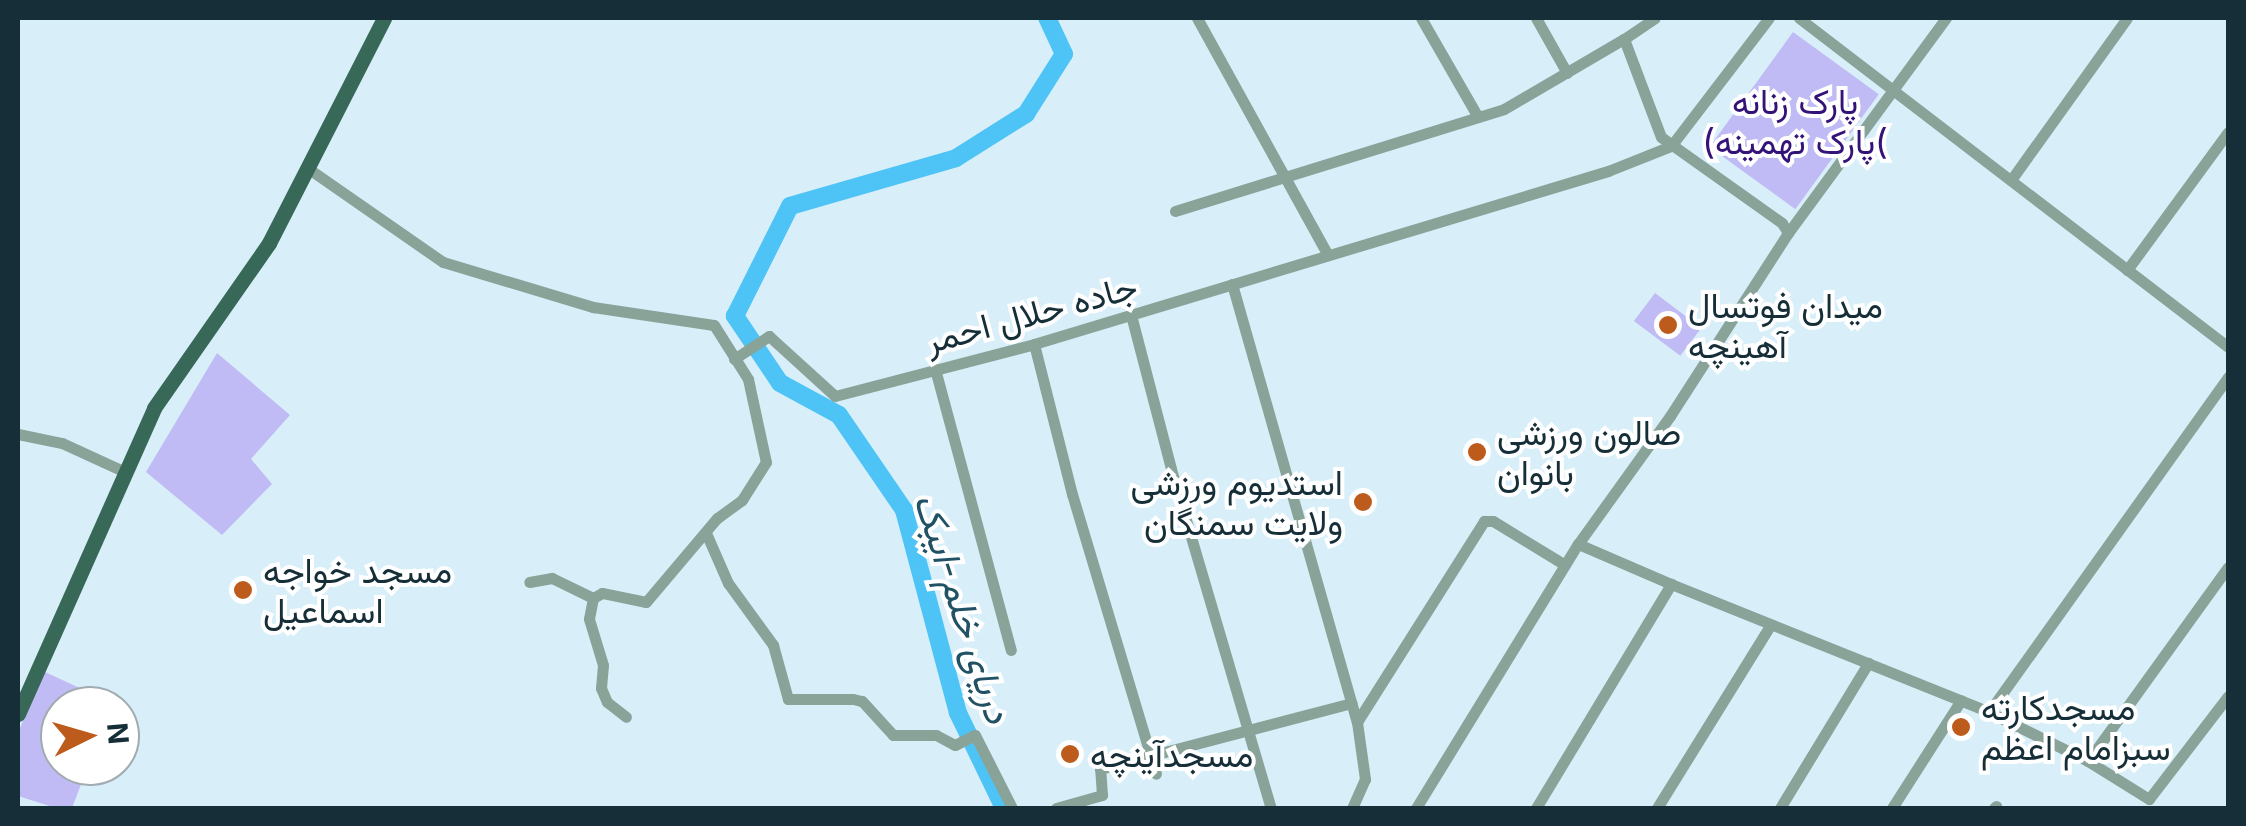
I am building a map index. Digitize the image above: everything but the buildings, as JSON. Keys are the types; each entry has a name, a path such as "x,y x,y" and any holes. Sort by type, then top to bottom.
{"main road":[{"path":"18,714 154,408 270,243 384,18"}],"street":[{"path":"1198,18 1328,255"},
{"path":"1420,18 1478,117"},
{"path":"1536,18 1567,72"},
{"path":"1174,211 1504,109 1655,18"},
{"path":"1670,146 1769,18"},
{"path":"1799,18 2228,347"},
{"path":"1416,808 1578,544 1670,416 1788,233 1946,18"},
{"path":"2010,180 2127,18"},
{"path":"1624,39 1653,121 1670,146 1754,202 1782,223 1788,233"},
{"path":"2127,270 2228,132"},
{"name":"جاده حلال احمر","path":"734,360 769,336 835,396 1131,315 1608,171 1670,146"},
{"path":"309,169 443,262 594,307 714,326 748,378 766,462 742,500 706,533 646,602 602,593 593,598"},
{"path":"1232,284 1357,722 1365,779 1352,808"},
{"path":"1131,315 1270,808"},
{"path":"1034,344 1076,511 1156,774"},
{"path":"935,369 1011,650"},
{"path":"1988,712 2228,377"},
{"path":"18,434 62,442 125,472"},
{"path":"1357,722 1484,522 1493,521 1565,565"},
{"path":"706,533 728,583 772,645 788,699 853,698 892,734 936,735 956,746 976,735 1012,808"},
{"path":"1578,544 1988,712 2088,761 2149,799 2228,696"},
{"path":"2088,761 2228,567"},
{"path":"529,582 552,578 593,598"},
{"path":"1536,808 1671,584"},
{"path":"593,598 589,619 602,665 601,688 607,702 626,717"},
{"path":"1657,808 1771,624"},
{"path":"1780,808 1868,663"},
{"path":"1892,808 1960,700"},
{"path":"1056,808 1092,805 1102,795 1100,769 1351,702"}],"green space":[{"name":"پارک زنانه (پارک تهمینه(","path":"1793,32 1879,94 1795,209 1710,147"},
{"name":"میدان فوتسال آهینچه","path":"1655,293 1701,328 1680,356 1634,321"},
{"path":"217,353 290,415 251,459 272,484 222,535 146,472"},
{"path":"43,671 75,686 40,686 40,786 80,786 72,808 56,808 18,796 18,733"}],"waterway":[{"name":"دریای خلم-ایبک","path":"1004,808 958,713 904,510 839,415 780,383 735,316 790,206 956,158 1026,114 1064,54 1047,18"}],"place":[{"name":"میدان فوتسال آهینچه","path":"1668,325"},
{"name":"صالون ورزشی بانوان","path":"1477,452"},
{"name":"استدیوم ورزشی ولایت سمنگان","path":"1363,502"},
{"name":"مسجد خواجه اسماعیل","path":"243,590"},
{"name":"مسجدکارته سبزامام اعظم","path":"1961,727"},
{"name":"مسجدآینچه","path":"1070,754"}]}
